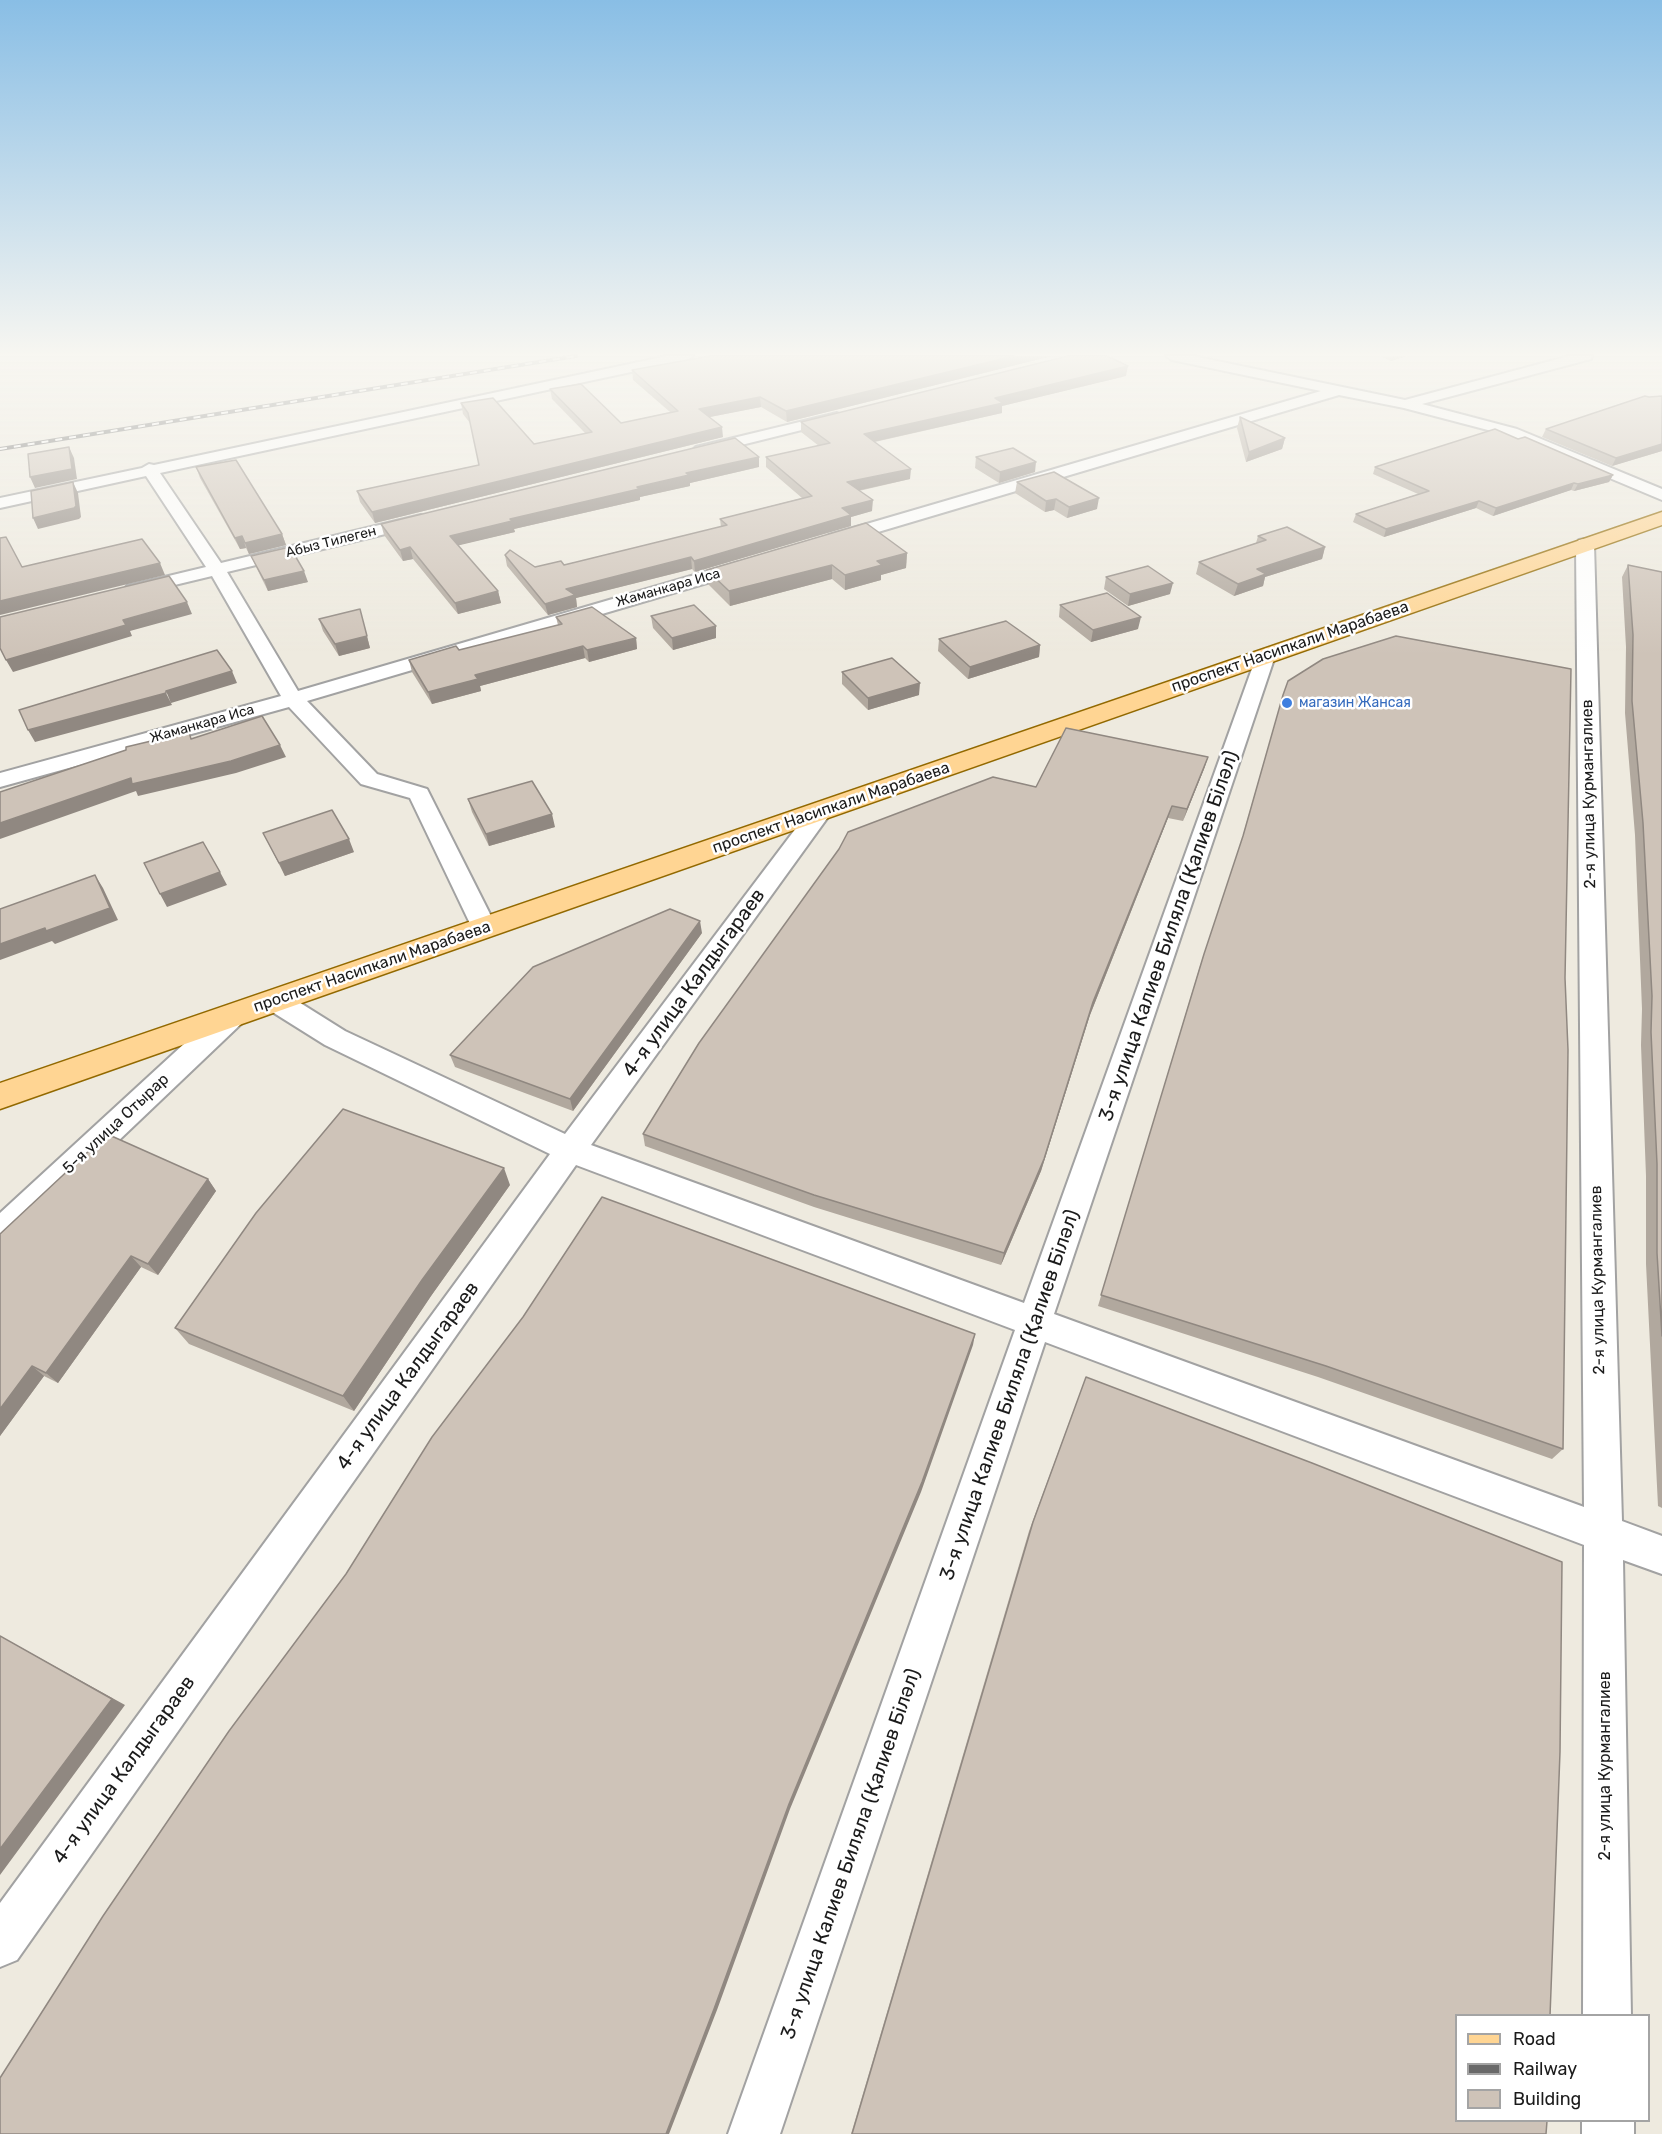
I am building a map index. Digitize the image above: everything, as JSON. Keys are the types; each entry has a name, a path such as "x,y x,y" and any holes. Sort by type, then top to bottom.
{"main road":[{"name":"проспект Насипкали Марабаева","path":"0,1096 1662,518"}],"street":[{"path":"0,503 213,456"},
{"path":"820,543 1116,456"},
{"path":"1568,456 1662,495"},
{"path":"149,469 217,570 293,699 369,778 419,795 484,928"},
{"name":"Абыз Тилеген","path":"114,595 436,516"},
{"name":"2-я улица Курмангалиев","path":"1585,544 1603,1533 1607,2014"},
{"name":"Жаманкара Иса","path":"0,780 293,699 763,560"},
{"name":"3-я улица Калиев Биляла (Қалиев Біләл)","path":"754,2134 1265,656"},
{"name":"4-я улица Калдыгараев","path":"0,1943 570,1150 820,812"},
{"path":"276,1001 335,1038 570,1150 1662,1555"},
{"name":"5-я улица Отырар","path":"0,1233 232,1016"}],"building":[{"path":"28,456 70,456 72,469 30,477"},
{"path":"477,456 604,456 372,512 357,491 479,465"},
{"path":"663,456 759,457 686,473 689,475 450,536 498,591 455,603 410,547 400,550 381,524"},
{"path":"893,456 911,469 847,482 873,500 842,508 851,515 694,561 691,557 566,589 575,595 545,604 505,555 510,550 535,567 561,561 564,565 727,525 720,519 812,496 766,457"},
{"path":"1025,456 1036,462 1000,472 976,457"},
{"path":"1411,456 1568,456 1613,475 1574,483 1496,508 1479,501 1386,529 1356,514 1429,491 1375,467"},
{"path":"236,460 282,534 245,543 242,536 235,538 196,467"},
{"path":"1054,472 1099,498 1069,507 1056,499 1046,501 1017,482"},
{"path":"73,482 76,506 74,508 33,518 31,491"},
{"path":"866,523 907,553 877,561 882,565 845,575 832,565 729,591 707,570"},
{"path":"1287,527 1325,547 1257,569 1266,574 1238,584 1199,562 1266,540 1258,536"},
{"path":"6,537 22,567 142,539 160,563 0,601 0,538"},
{"path":"290,547 304,571 264,580 251,556"},
{"path":"1628,565 1662,572 1662,1336 1657,1253 1652,996 1643,823 1632,701 1633,635"},
{"path":"1148,566 1173,583 1130,594 1106,577"},
{"path":"169,576 187,602 123,620 126,625 6,660 0,648 0,617"},
{"path":"1107,593 1141,617 1093,630 1060,605"},
{"path":"694,605 716,626 672,638 651,616"},
{"path":"592,607 636,638 587,650 583,646 475,675 478,679 428,692 409,660 456,646 459,650 562,624 556,617"},
{"path":"360,609 367,636 335,644 319,619"},
{"path":"1006,621 1040,645 970,667 939,639"},
{"path":"1396,636 1571,669 1565,978 1568,1050 1563,1449 1326,1366 1101,1295 1204,954 1243,836 1288,681 1323,659"},
{"path":"217,650 232,671 166,691 166,693 28,730 19,710"},
{"path":"892,658 920,683 868,698 842,672"},
{"path":"262,716 280,745 231,761 132,784 131,778 0,823 0,792 126,750 126,747 189,732 191,739"},
{"path":"1066,728 1208,757 1187,809 1172,806 1093,1002 1044,1159 1004,1253 814,1195 643,1134 699,1043 839,849 848,832 993,777 1036,787"},
{"path":"532,781 552,814 486,834 468,799"},
{"path":"332,810 349,839 279,863 263,833"},
{"path":"203,842 220,872 160,894 144,863"},
{"path":"95,875 110,908 46,931 45,928 0,944 0,909"},
{"path":"670,909 700,921 570,1099 450,1055 533,967"},
{"path":"343,1109 504,1168 422,1280 343,1396 175,1328 256,1213"},
{"path":"107,1134 208,1179 148,1264 131,1256 46,1373 32,1366 0,1409 0,1234"},
{"path":"602,1197 975,1334 922,1482 789,1804 666,2134 0,2134 0,2078 103,1916 229,1731 346,1574 432,1437 523,1317"},
{"path":"1086,1377 1562,1562 1560,1752 1550,2014 1455,2014 1455,2122 1547,2122 1546,2134 852,2134 1033,1522"},
{"path":"0,1636 112,1699 0,1849"}],"place":[{"name":"магазин Жансая","path":"1287,703"}]}
